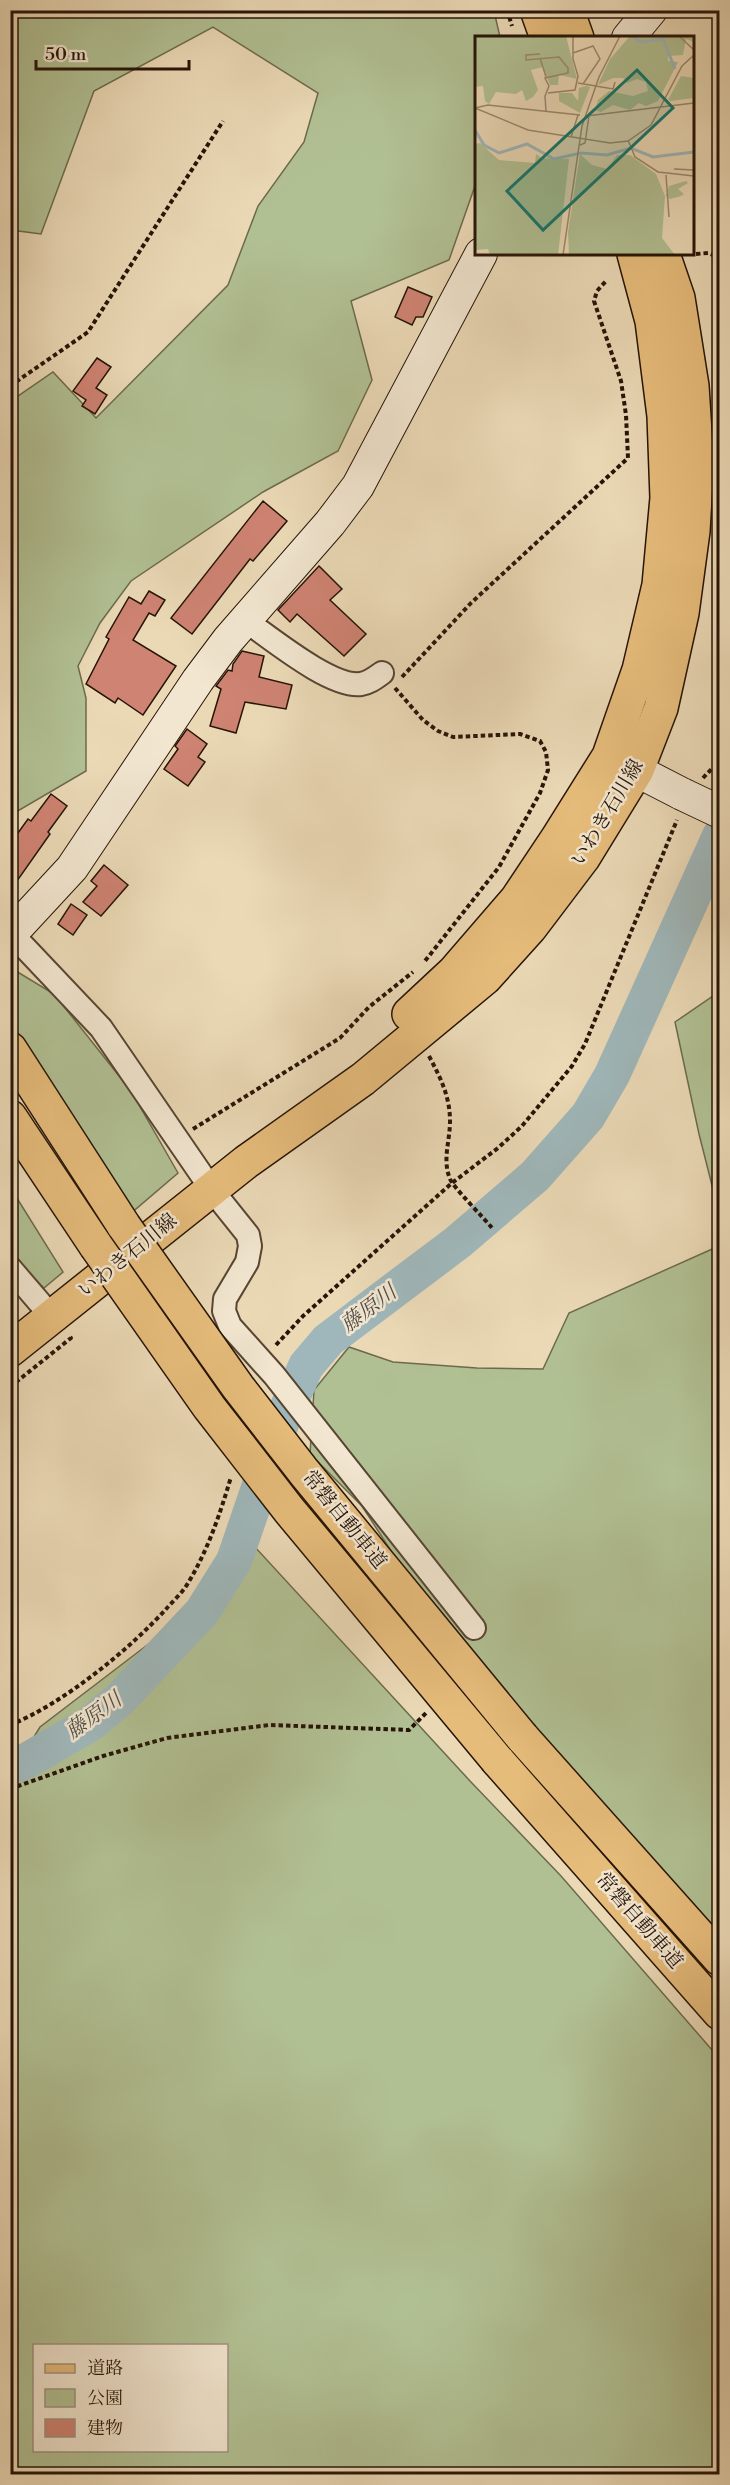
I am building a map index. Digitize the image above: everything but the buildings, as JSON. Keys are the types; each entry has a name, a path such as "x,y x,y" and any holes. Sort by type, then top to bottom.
{"main road":[{"path":"567,10 576,36"},
{"path":"523,15 545,36"},
{"name":"いわき石川線","path":"246,1162 363,1079 485,978 530,928 583,858 623,763 639,670 659,585 667,498 664,416 652,321 634,255"},
{"name":"いわき石川線","path":"10,1350 246,1162 454,972 517,899 623,763 661,708 682,613 693,531 697,464 692,386 678,298 663,255"},
{"name":"常磐自動車道","path":"10,1049 124,1226 238,1387 304,1472 522,1737 720,1959"},
{"name":"常磐自動車道","path":"10,1117 96,1246 209,1407 289,1510 497,1760 720,2013"}],"street":[{"path":"630,36 651,10"},
{"path":"474,1628 270,1371 230,1326 224,1311 225,1299 247,1262 250,1246 248,1235 212,1190 101,1028 11,934 72,868 198,680 330,523 358,486 479,255"},
{"path":"246,621 323,674 359,685 387,680"},
{"path":"623,763 720,812"},
{"path":"10,1268 52,1317"}],"path":[{"path":"507,10 523,15"},
{"path":"10,386 88,332 223,121"},
{"path":"696,254 708,253 716,256 720,269"},
{"path":"177,1139 340,1038 369,1006 420,967 499,867 540,793 548,770 546,752 540,741 520,735 453,737 438,731 423,720 387,680 628,458 626,415 621,381 594,301 597,291 606,281"},
{"path":"270,1371 279,1340 452,1183 498,1148 522,1126 572,1066 585,1044 672,829"},
{"path":"417,1034 442,1080 449,1103 450,1123 445,1159 452,1183 492,1228"},
{"path":"10,1725 45,1707 112,1660 148,1630 187,1586 206,1552 233,1473"},
{"path":"10,1789 103,1756 167,1738 270,1725 409,1730 432,1707"}],"green space":[{"path":"11,11 494,11 500,36 475,36 475,186 449,260 351,301 372,380 338,451 263,492 131,581 100,623 78,666 86,698 86,771 11,815 11,401 53,372 96,418 228,285 258,206 304,142 318,93 213,27 94,91 41,234 11,230"},
{"path":"11,968 54,994 131,1091 178,1173 130,1214 11,1022"},
{"path":"719,992 719,1213 675,1022"},
{"path":"10,1187 63,1272 44,1288 11,1258"},
{"path":"719,1246 719,1938 453,1647 362,1506 310,1454 314,1390 349,1347 393,1362 477,1368 543,1369 569,1313"},
{"path":"254,1546 470,1781 561,1876 719,2058 719,2474 11,2474 11,1774 40,1727 159,1636"}],"waterway":[{"name":"藤原川","path":"10,1767 26,1761 90,1724 121,1698 202,1612 234,1561 283,1418 306,1366 328,1340 458,1242 535,1176 588,1116 612,1075 720,836"}]}
